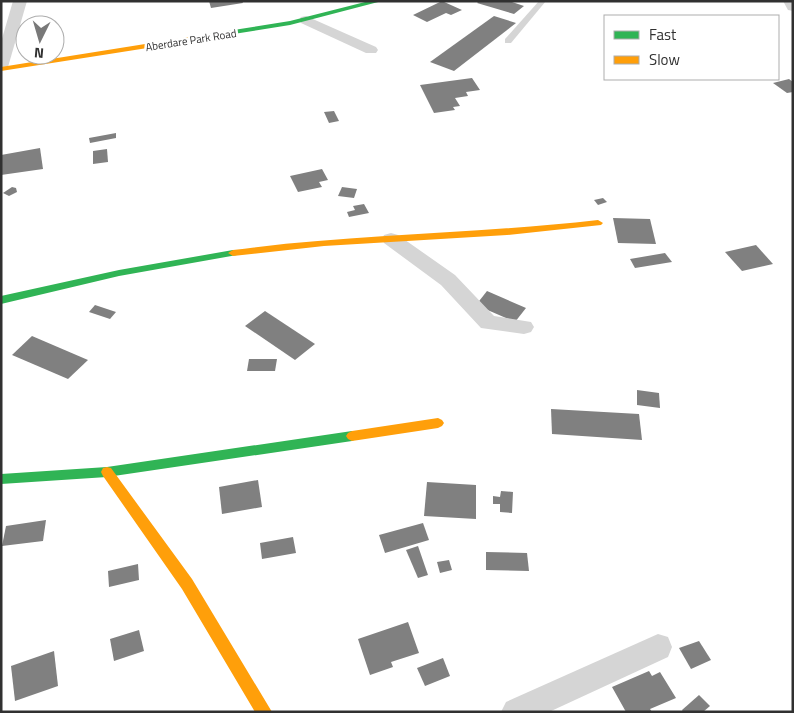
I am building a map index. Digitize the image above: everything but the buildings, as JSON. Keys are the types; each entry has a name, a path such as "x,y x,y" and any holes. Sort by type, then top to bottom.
{"street":[{"path":"1,68 20,1"},
{"name":"Aberdare Park Road","path":"1,68 306,20 380,1"},
{"path":"789,1 793,7"},
{"path":"306,20 371,50"},
{"path":"1,300 129,270 214,255 319,243 553,230 598,223"},
{"path":"391,239 448,280 488,322 524,327"},
{"path":"1,479 107,472 438,424"},
{"path":"107,472 187,584 264,712"},
{"path":"516,712 658,647"}],"lane":[{"path":"508,41 543,1"}],"traffic: fast":[{"path":"189,39 290,23 379,1"},
{"path":"1,300 119,273 233,253"},
{"path":"1,479 107,472 352,436"}],"traffic: slow":[{"path":"1,69 189,39"},
{"path":"233,253 324,243 507,232 598,223"},
{"path":"352,436 438,423"},
{"path":"107,472 187,584 264,712"}]}
